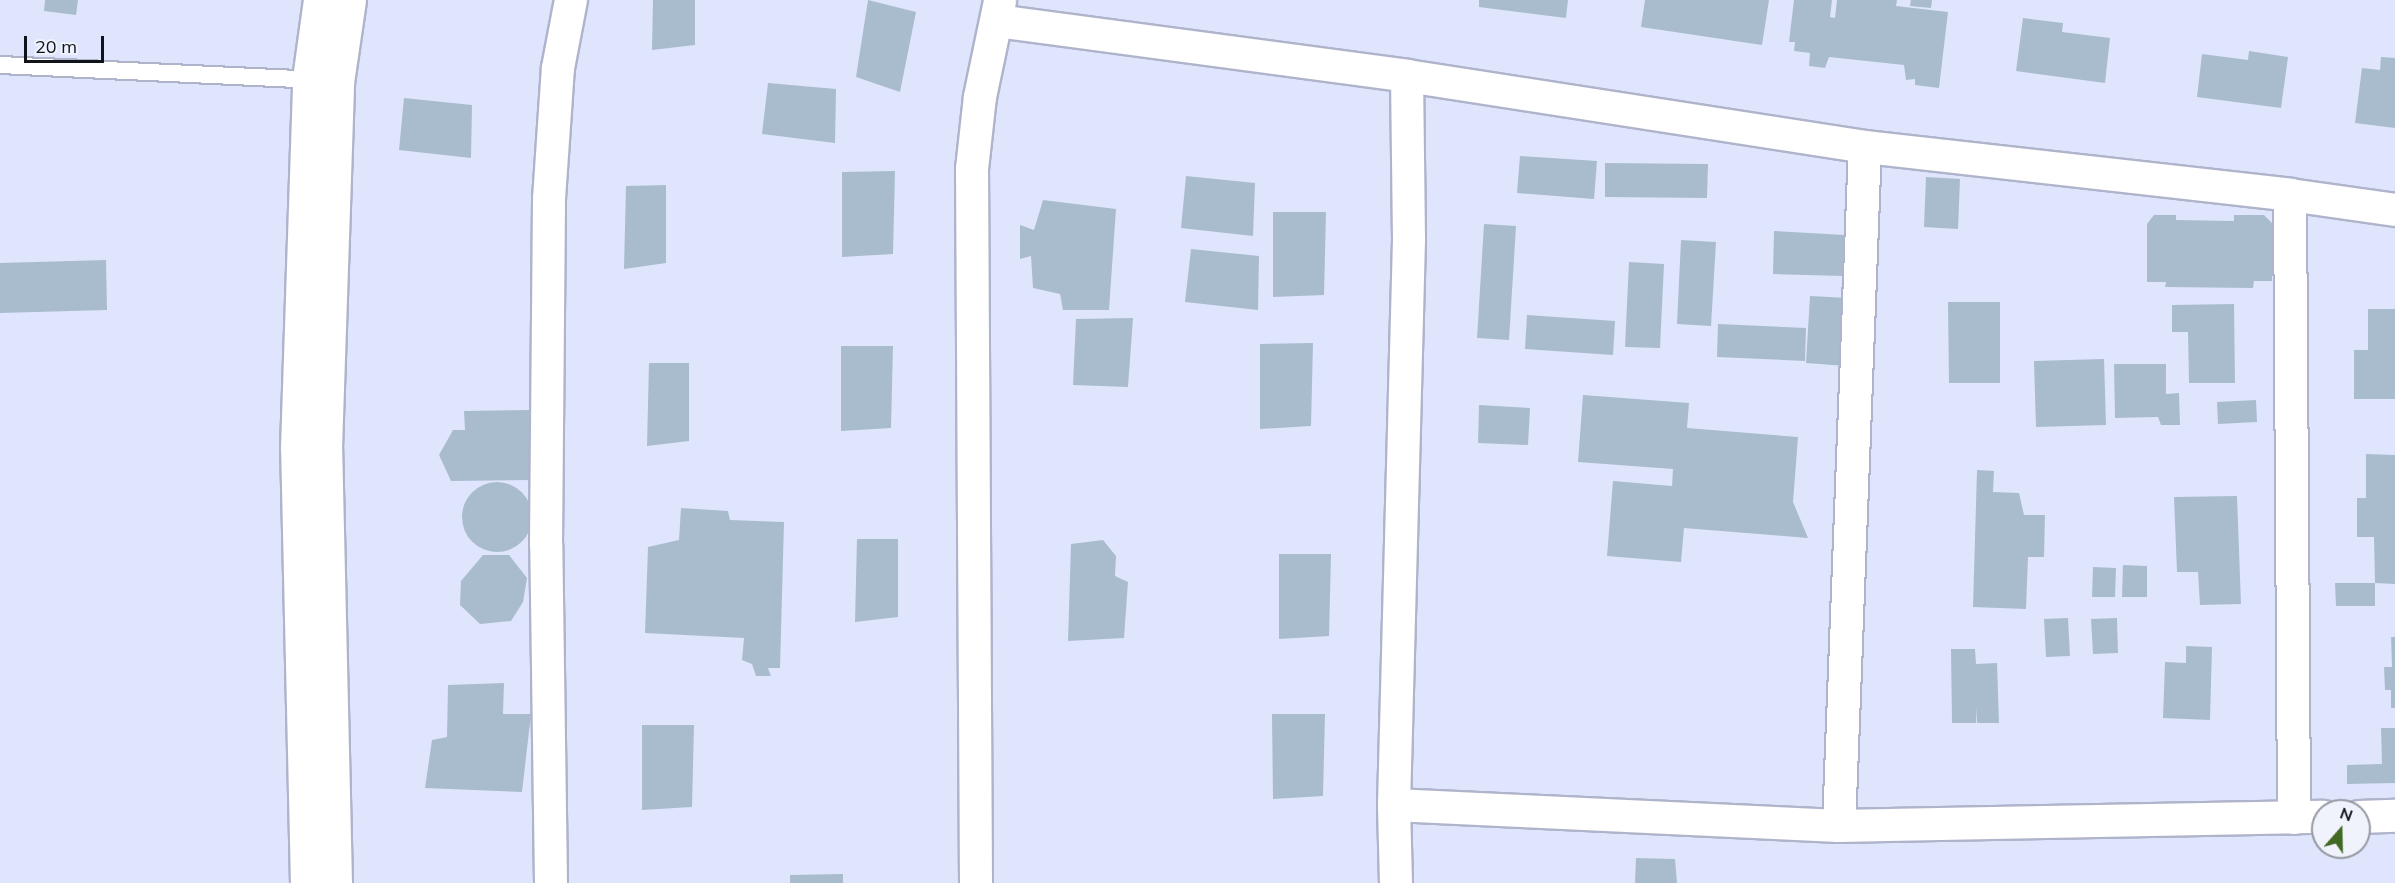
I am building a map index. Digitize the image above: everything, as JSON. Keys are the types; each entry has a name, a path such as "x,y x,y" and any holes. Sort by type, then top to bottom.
{"main road":[{"path":"320,0 323,80 325,448 335,883"},
{"path":"307,883 297,448 323,80 349,0"}],"street":[{"path":"551,883 546,545 549,200 558,68 571,0"},
{"path":"976,883 972,169 980,97 999,10 1865,147 2290,195 2395,210"},
{"path":"1396,883 1394,806 1408,239 1407,76"},
{"path":"1839,826 1865,147"},
{"path":"1394,806 1839,826 2308,817 2290,195"},
{"path":"2371,817 2395,816"}],"lane":[{"path":"0,65 323,80"}],"building":[{"path":"45,0 78,0 76,15 44,11"},
{"path":"653,0 695,0 695,45 652,50"},
{"path":"868,0 916,12 900,92 856,77"},
{"path":"1479,0 1568,0 1566,18 1479,7"},
{"path":"1645,0 1769,0 1762,45 1641,27"},
{"path":"1794,0 1832,0 1830,17 1835,18 1837,0 1897,0 1896,6 1948,12 1939,88 1915,85 1915,79 1906,80 1904,65 1829,57 1825,68 1809,66 1810,53 1794,51 1795,42 1789,42"},
{"path":"1911,0 1932,0 1931,8 1910,6"},
{"path":"2023,18 2063,23 2062,32 2110,38 2105,83 2016,71"},
{"path":"2249,51 2288,57 2281,108 2197,97 2202,54 2248,60"},
{"path":"2381,57 2395,58 2395,128 2355,123 2362,68 2380,70"},
{"path":"768,83 836,89 835,143 762,134"},
{"path":"404,98 472,105 471,158 399,150"},
{"path":"1520,156 1597,161 1594,199 1517,193"},
{"path":"1605,163 1708,164 1707,198 1605,197"},
{"path":"895,171 893,254 842,257 842,172"},
{"path":"1186,176 1255,183 1253,236 1181,228"},
{"path":"1926,177 1960,179 1958,229 1924,227"},
{"path":"666,185 666,263 624,269 626,186"},
{"path":"1043,200 1116,209 1109,310 1063,310 1060,294 1033,288 1031,256 1020,259 1020,225 1034,230"},
{"path":"1273,212 1326,212 1324,295 1273,297"},
{"path":"2154,215 2176,215 2176,220 2234,221 2234,215 2264,215 2272,223 2272,281 2254,281 2253,288 2165,287 2166,282 2147,282 2147,224"},
{"path":"1484,224 1516,226 1509,340 1477,338"},
{"path":"1774,231 1845,235 1843,276 1773,274"},
{"path":"1681,240 1716,242 1711,326 1677,324"},
{"path":"1191,249 1259,256 1258,310 1185,302"},
{"path":"106,260 107,310 0,313 0,263"},
{"path":"1629,262 1664,264 1660,348 1625,347"},
{"path":"1810,296 1849,298 1846,366 1806,363"},
{"path":"1948,302 2000,302 2000,383 1949,383"},
{"path":"2234,304 2235,383 2189,383 2188,332 2172,332 2172,305"},
{"path":"2368,309 2395,309 2395,399 2354,399 2354,350 2368,350"},
{"path":"1527,315 1615,321 1613,355 1525,349"},
{"path":"1133,318 1128,387 1073,385 1076,319"},
{"path":"1718,324 1806,328 1805,361 1717,357"},
{"path":"1313,343 1311,426 1260,429 1260,344"},
{"path":"841,346 893,346 891,428 841,431"},
{"path":"2104,359 2106,425 2036,427 2034,361"},
{"path":"649,363 689,363 689,441 647,446"},
{"path":"2114,364 2166,364 2166,394 2179,393 2180,425 2161,425 2158,417 2115,418"},
{"path":"1583,395 1689,403 1687,428 1798,437 1793,502 1808,538 1684,528 1681,562 1607,556 1613,481 1672,486 1673,469 1578,462"},
{"path":"2256,400 2257,422 2218,424 2217,402"},
{"path":"1479,405 1530,408 1528,445 1478,443"},
{"path":"532,410 533,480 451,481 439,455 453,430 465,430 464,411"},
{"path":"2366,454 2395,455 2395,584 2375,583 2374,537 2357,537 2357,498 2366,498"},
{"path":"1977,470 1994,471 1993,492 2019,493 2024,515 2045,515 2044,557 2028,557 2026,609 1973,607"},
{"path":"497,482 516,488 526,498 532,517 526,536 516,546 497,552 478,546 468,536 462,517 468,498 478,488"},
{"path":"2237,496 2241,604 2200,605 2198,572 2177,572 2174,497"},
{"path":"681,508 728,511 730,520 784,522 780,668 768,668 771,676 756,676 752,664 742,660 744,638 645,633 648,547 679,540"},
{"path":"857,539 898,539 898,617 855,622"},
{"path":"1103,540 1116,556 1115,576 1128,582 1124,638 1068,641 1071,544"},
{"path":"1279,554 1331,554 1329,636 1279,639"},
{"path":"483,555 509,555 527,578 523,602 511,621 480,624 460,605 461,581"},
{"path":"2123,565 2147,566 2147,597 2122,597"},
{"path":"2093,567 2116,568 2115,597 2092,597"},
{"path":"2335,583 2375,583 2375,606 2336,606"},
{"path":"2068,618 2070,656 2046,657 2044,619"},
{"path":"2117,618 2118,653 2093,654 2091,619"},
{"path":"2391,637 2395,637 2395,708 2391,708 2391,690 2385,690 2384,667 2392,667"},
{"path":"2186,646 2212,647 2210,720 2163,718 2165,662 2186,663"},
{"path":"1951,649 1975,649 1976,664 1997,663 1999,723 1977,723 1977,707 1976,723 1952,723"},
{"path":"504,683 503,714 531,714 522,792 425,788 432,740 447,737 448,685"},
{"path":"1272,714 1325,714 1323,796 1273,799"},
{"path":"642,725 694,725 692,807 642,810"},
{"path":"2381,728 2395,728 2395,783 2347,784 2347,765 2382,764"},
{"path":"1636,858 1675,859 1677,883 1635,883"},
{"path":"843,874 843,883 790,883 790,875"}]}
